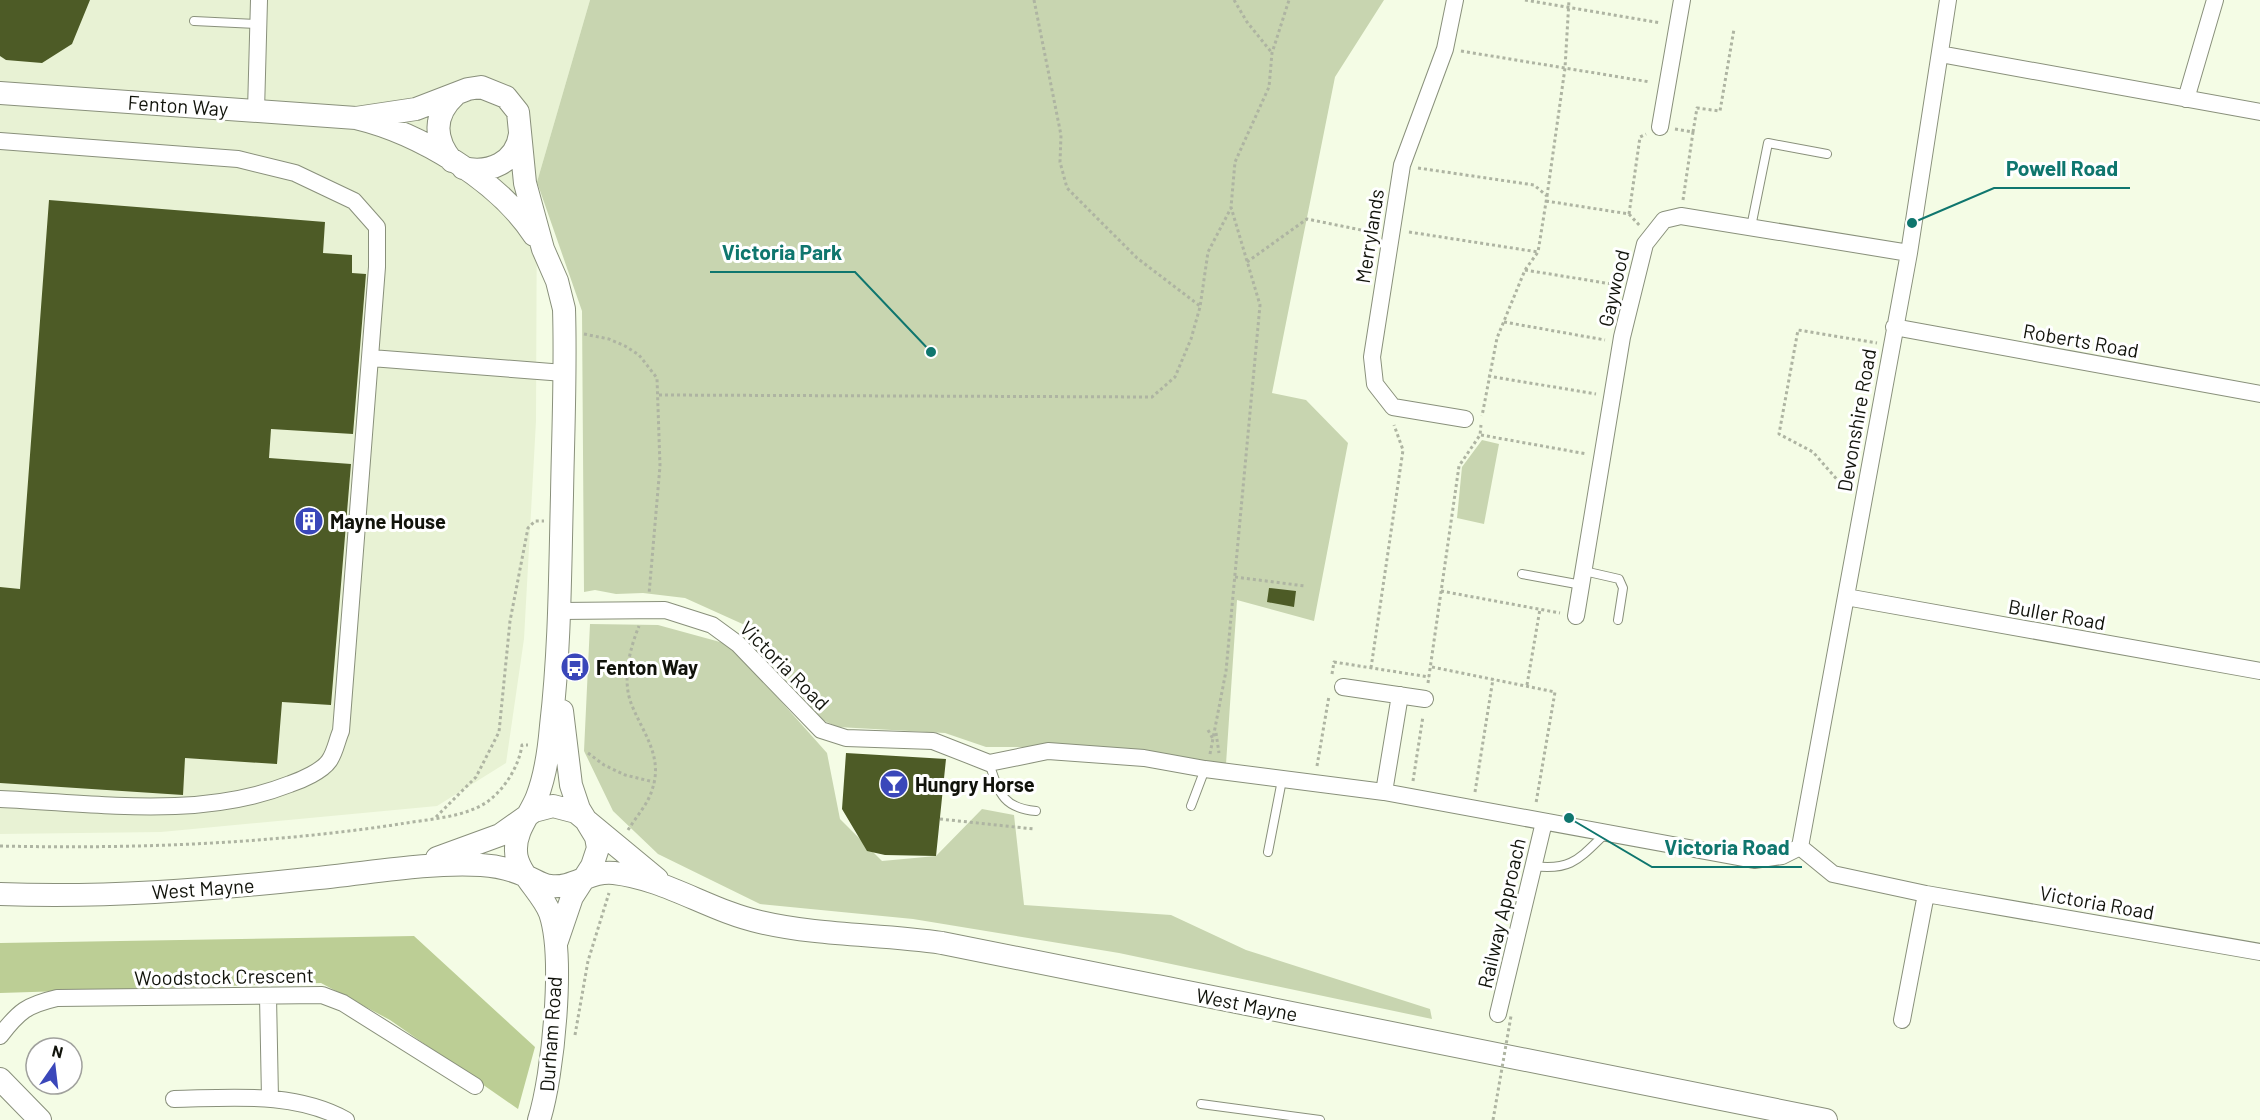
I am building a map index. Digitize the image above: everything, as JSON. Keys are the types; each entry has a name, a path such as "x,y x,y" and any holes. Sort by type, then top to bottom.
{"main road":[{"name":"Fenton Way","path":"356,118 416,109 468,89 481,87 495,90 514,106 521,127 525,183 543,249 557,281 564,309 565,334 558,666 546,765 538,796 527,817"},
{"name":"Fenton Way","path":"0,93 356,118 387,127 457,164 495,191 517,213 543,249"},
{"path":"454,95 440,112 437,127 438,138 457,164 475,171 489,170 507,160 516,149 521,127"},
{"name":"Fenton Way","path":"558,666 571,785 585,819"},
{"name":"West Mayne","path":"405,867 481,844 501,835 542,807 553,806 565,807 585,819 671,888"},
{"path":"527,817 520,828 516,852 518,862 528,877"},
{"path":"585,819 596,837 598,848 592,866 585,876"},
{"name":"West Mayne","path":"0,894 82,895 228,887 405,867 484,865 528,877 547,886 559,887 596,873 614,873 671,888 705,905 759,922 818,932 942,943 1826,1120"},
{"name":"Durham Road","path":"556,948 565,914 585,876"},
{"name":"Durham Road","path":"528,877 544,898 556,948 553,1047 545,1101 539,1120"},
{"path":"0,1079 40,1120"}],"street":[{"path":"256,111 259,0"},
{"name":"Merrylands","path":"1393,407 1375,384 1372,357 1389,232 1402,165 1445,49 1455,0"},
{"path":"1660,127 1682,0"},
{"name":"Devonshire Road","path":"1800,847 1909,253 1948,0"},
{"path":"2186,99 2216,0"},
{"path":"1940,54 2260,112"},
{"path":"0,141 238,159 295,173 354,201 377,227 377,267 371,357 341,731 329,761 303,779 267,793 229,802 176,807 0,799"},
{"path":"1681,216 1909,253"},
{"name":"Gaywood","path":"1576,616 1612,397 1634,287 1648,236 1664,220 1681,216"},
{"name":"Roberts Road","path":"1894,327 2260,394"},
{"path":"371,357 564,374"},
{"path":"1393,407 1465,419"},
{"name":"Buller Road","path":"1846,597 2260,671"},
{"name":"Victoria Road","path":"560,611 665,610 712,625 738,644 821,730 846,738 933,741 989,763"},
{"path":"1334,689 1425,699"},
{"path":"1384,792 1400,695"},
{"path":"989,763 1048,751 1144,758 1282,780 1384,792 1754,860 1782,856 1800,847"},
{"name":"Railway Approach","path":"1505,1015 1533,866 1538,821"},
{"name":"Victoria Road","path":"1800,847 1833,873 1926,894 2260,952"},
{"path":"1902,1020 1926,894"},
{"name":"Woodstock Crescent","path":"0,1036 16,1015 32,1004 57,998 322,994 343,1003 475,1086"},
{"path":"268,996 270,1098"},
{"path":"174,1099 270,1098 295,1102 346,1120"}],"lane":[{"path":"194,21 258,24"},
{"path":"1751,227 1768,143 1827,154"},
{"path":"1522,574 1619,579 1623,588 1618,620"},
{"path":"989,763 1000,796 1020,810 1036,811"},
{"path":"1191,806 1212,769"},
{"path":"1268,852 1282,780"},
{"path":"1533,866 1560,869 1578,861 1605,834"},
{"path":"1201,1104 1320,1120"}],"path":[{"path":"1034,0 1061,135 1059,162 1067,188 1137,258 1200,307"},
{"path":"1234,0 1247,22 1272,53"},
{"path":"1212,769 1213,740 1226,671 1260,305 1231,207 1235,162 1269,87 1272,53 1289,0"},
{"path":"1525,0 1678,26"},
{"path":"1411,797 1425,699 1432,668 1459,466 1480,435 1488,376 1504,322 1525,270 1538,252 1565,68 1569,0"},
{"path":"1681,216 1697,108 1720,111 1734,29"},
{"path":"1445,49 1667,85"},
{"path":"1629,213 1640,137 1660,127 1693,132"},
{"path":"1402,165 1534,185 1547,199 1629,213 1648,236"},
{"path":"659,395 1152,398 1175,377 1191,339 1200,307 1208,252 1231,207"},
{"path":"1247,262 1307,219 1538,252"},
{"path":"1525,270 1634,287"},
{"path":"1504,322 1622,342"},
{"path":"1862,509 1813,452 1779,435 1798,330 1891,346"},
{"path":"565,334 588,334 625,346 639,355 657,378 660,465 650,590 629,658 628,688 630,702 652,746 656,765 652,792 628,831"},
{"path":"1488,376 1612,397"},
{"path":"1371,668 1403,450 1389,414 1393,407"},
{"path":"1465,419 1480,435 1603,456"},
{"path":"435,818 476,777 499,732 510,621 528,528 535,521 561,523"},
{"path":"1235,577 1305,586"},
{"path":"1441,591 1576,616"},
{"path":"1527,685 1540,609"},
{"path":"1315,784 1334,689 1334,662 1429,677"},
{"path":"1432,668 1555,692 1538,821"},
{"path":"1473,809 1493,679"},
{"path":"1208,730 1213,740"},
{"path":"1212,769 1215,732"},
{"path":"0,846 217,843 362,830 435,818 466,812 487,802 499,791 513,772 522,745"},
{"path":"584,752 625,775 654,782"},
{"path":"940,819 1034,829"},
{"path":"553,1047 569,1045 577,1031 588,961 604,916 610,886"},
{"path":"1493,1120 1505,1015"}],"shaded area":[{"path":"0,0 590,0 537,182 536,421 524,639 506,763 437,806 161,832 0,834"},
{"path":"590,0 1384,0 1335,77 1272,393 1306,400 1348,443 1314,621 1237,600 1226,764 1033,747 986,747 945,733 838,727 820,719 747,626 685,598 643,593 616,594 595,590 584,592 582,311 537,182"},
{"path":"1482,440 1499,444 1484,524 1457,518 1462,467"},
{"path":"590,624 658,625 731,645 827,753 840,819 882,861 936,856 982,809 1014,815 1024,905 1171,915 1246,950 1430,1009 1432,1019 1119,953 913,919 760,904 658,854 613,811 584,751"}],"green space":[{"path":"414,936 535,1047 518,1109 390,1020 321,983 0,993 0,943"}],"building":[{"path":"0,0 90,0 72,44 42,63 6,60 0,56"},
{"path":"49,200 325,222 323,253 352,255 352,273 366,274 353,434 271,429 269,458 351,464 331,705 282,702 277,764 185,758 183,795 0,783 0,587 20,589"},
{"path":"1269,588 1296,591 1294,607 1267,602"},
{"name":"Hungry Horse","path":"846,753 946,759 936,856 885,855 867,851 842,809"}],"place":[{"name":"Powell Road","path":"1912,223"},
{"name":"Victoria Park","path":"931,352"},
{"name":"Mayne House","path":"309,521"},
{"name":"Fenton Way","path":"575,667"},
{"name":"Hungry Horse","path":"894,784"},
{"name":"Victoria Road","path":"1569,818"}]}
